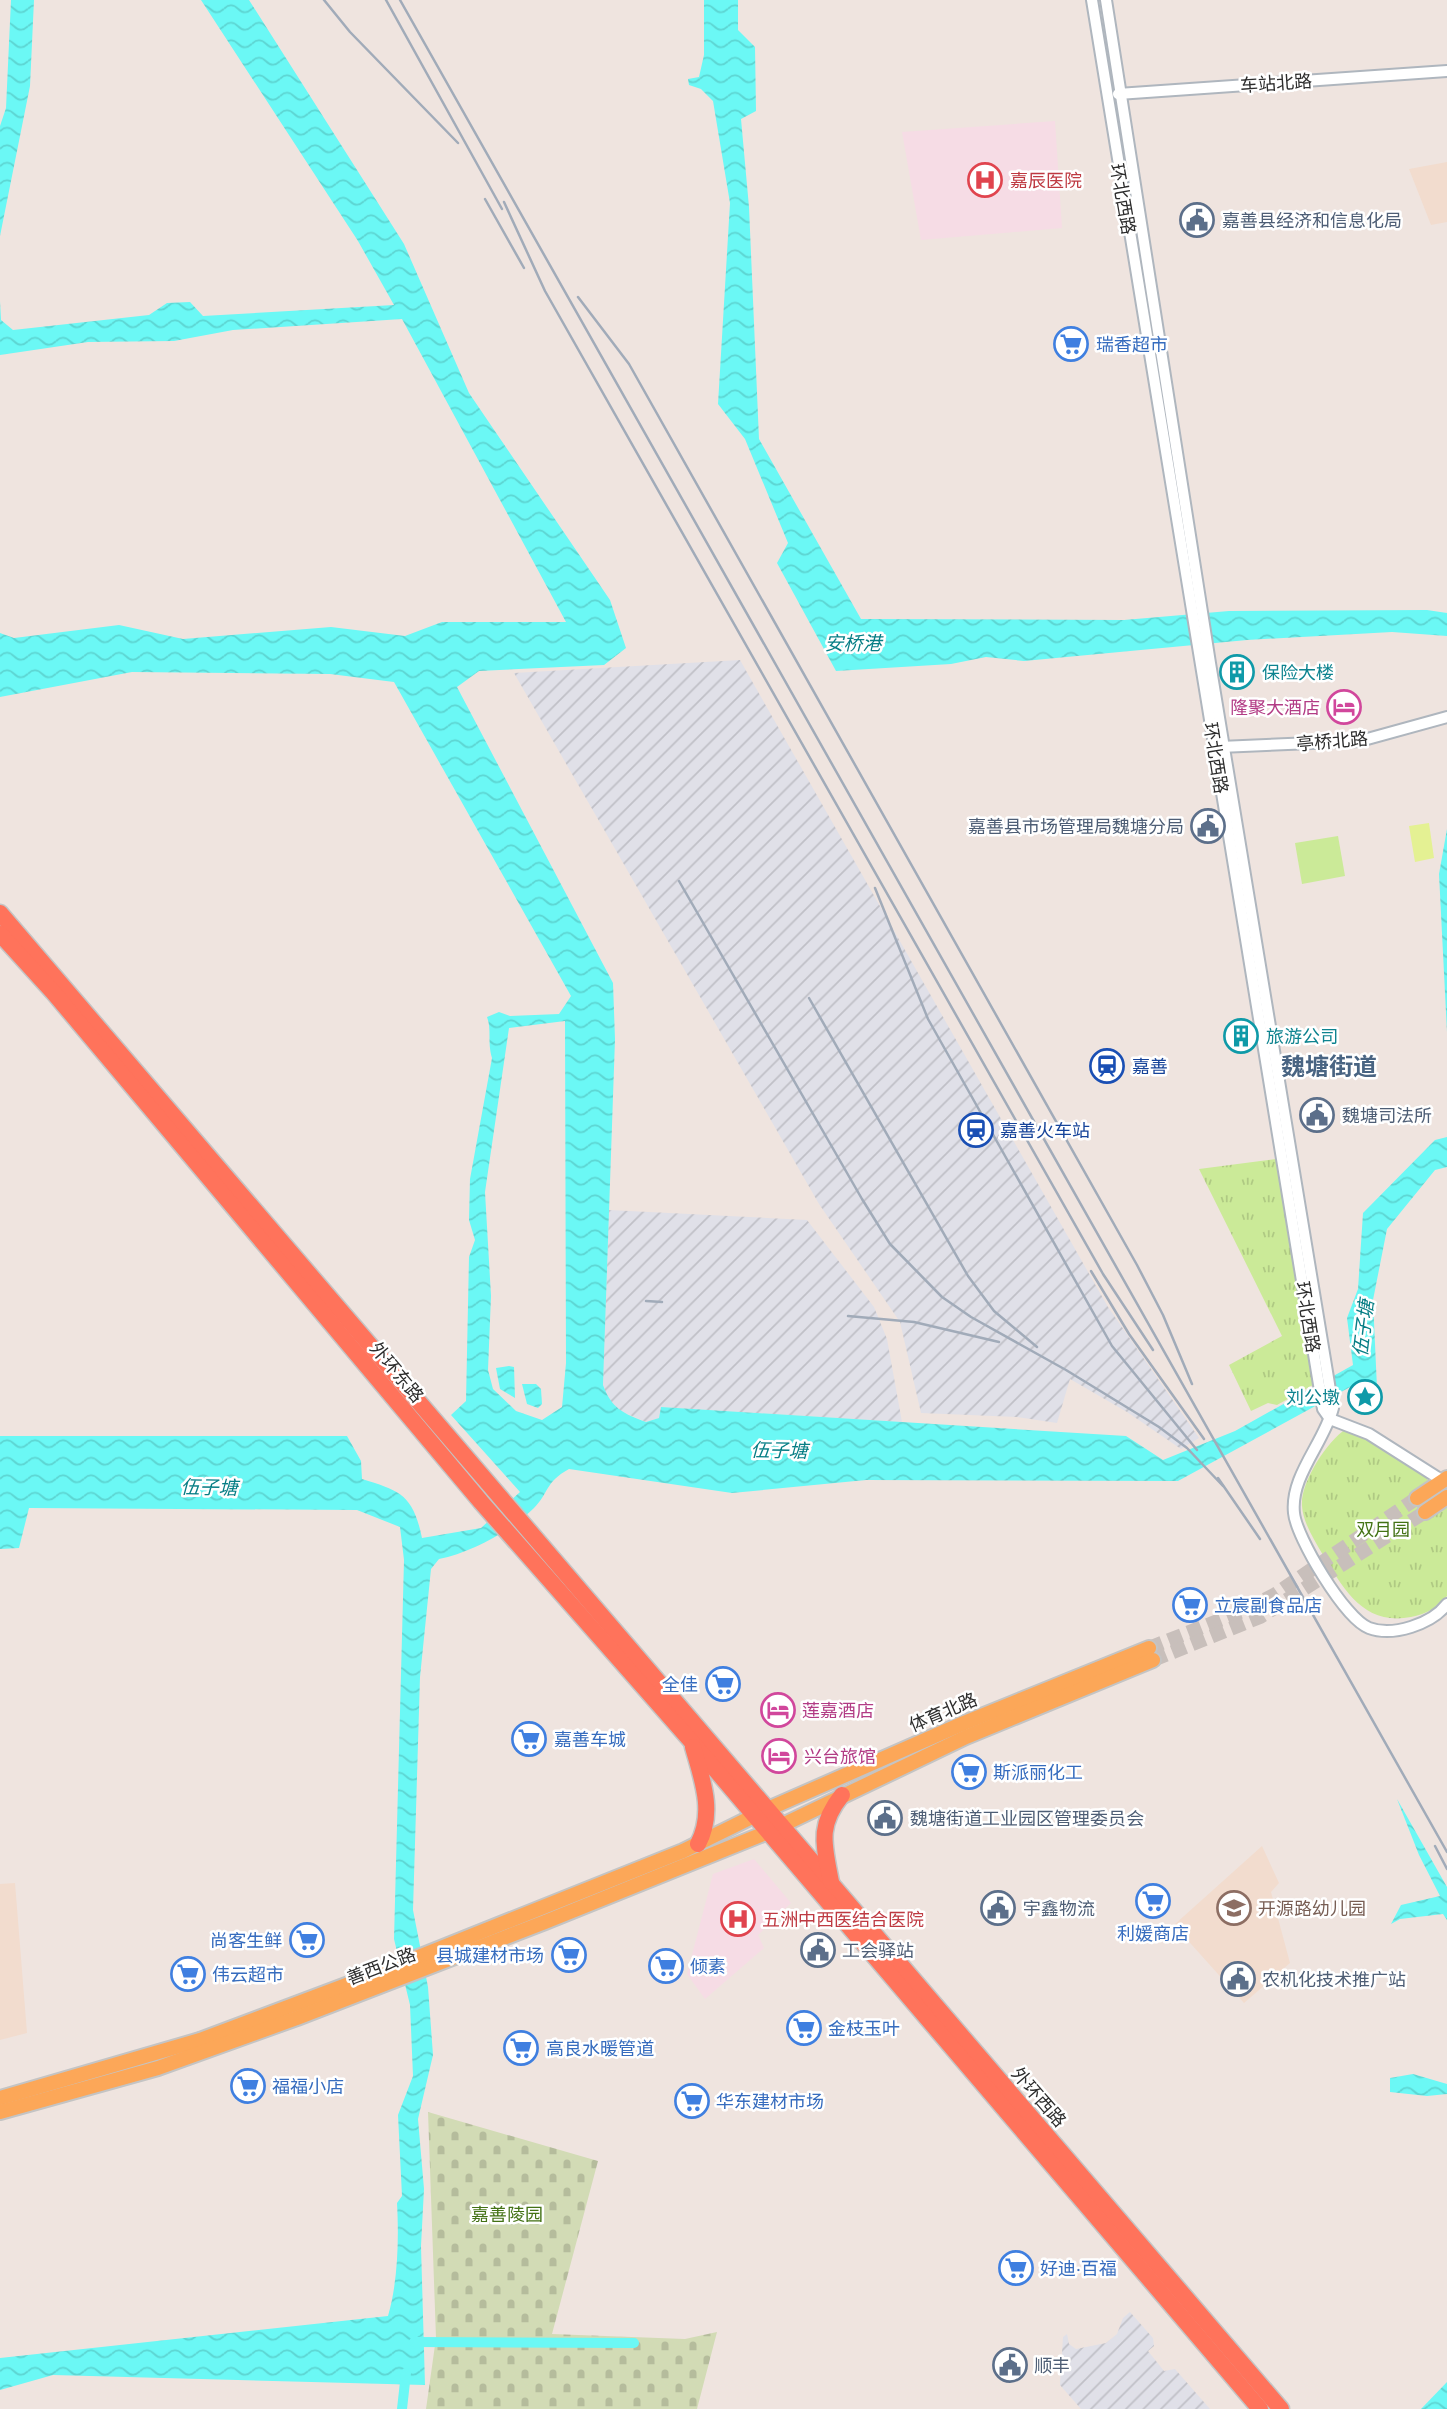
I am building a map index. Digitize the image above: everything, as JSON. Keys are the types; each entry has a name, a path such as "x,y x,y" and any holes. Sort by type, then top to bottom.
{"highway":[{"name":"外环东路","path":"0,913 463,1452 519,1533 691,1741 762,1813"},
{"name":"外环东路","path":"0,934 53,992 481,1502 519,1533 762,1813"},
{"path":"691,1741 707,1798 704,1833 698,1844"},
{"path":"832,1884 824,1830 828,1813 842,1795"},
{"name":"外环西路","path":"762,1813 1260,2409"},
{"name":"外环西路","path":"774,1828 832,1884 1281,2409"}],"main road":[{"path":"1417,1498 1445,1479"},
{"path":"1425,1512 1447,1497"},
{"name":"体育北路","path":"762,1813 964,1723 1151,1654 966,1737 774,1828"},
{"name":"善西公路","path":"448,1953 698,1844 762,1813"},
{"name":"善西公路","path":"0,2112 159,2068 774,1828"},
{"name":"善西公路","path":"0,2098 200,2040 388,1977"}],"street":[{"name":"环北西路","path":"1092,0 1105,95 1196,599"},
{"name":"环北西路","path":"1106,0 1205,663 1329,1412"},
{"name":"车站北路","path":"1105,95 1447,71"},
{"name":"亭桥北路","path":"1219,747 1360,741 1447,717"},
{"path":"1445,1479 1329,1412 1294,1493 1294,1516 1332,1592 1351,1615 1369,1628 1398,1630 1417,1625 1442,1611 1447,1604"}],"shaded area":[{"name":"嘉辰医院","path":"1055,121 1062,228 921,240 902,132"},
{"path":"1447,162 1447,222 1431,225 1409,169"},
{"path":"740,660 1108,1307 1199,1438 1181,1449 1127,1412 1070,1379 1057,1423 1017,1417 921,1413 900,1322 819,1204 514,673"},
{"path":"609,1210 807,1220 874,1307 887,1339 902,1422 661,1407 659,1418 646,1422 616,1409 608,1401 603,1385"},
{"name":"开源路幼儿园","path":"1262,1846 1279,1883 1271,1892 1290,1963 1244,2003 1174,1925"},
{"name":"五洲中西医结合医院","path":"754,1859 791,1903 758,1935 764,1948 705,1999 687,1974 713,1874"},
{"path":"15,1883 27,2033 0,2040 0,1884"},
{"path":"1130,2312 1153,2338 1154,2346 1148,2351 1164,2371 1175,2369 1210,2409 1081,2409 1060,2385 1063,2337 1067,2334 1069,2344 1076,2349 1106,2343 1117,2334 1123,2318"}],"green space":[{"path":"1429,823 1434,858 1415,862 1409,826"},
{"path":"1338,836 1345,876 1302,884 1295,843"},
{"path":"1276,1159 1313,1385 1277,1405 1268,1403 1251,1411 1229,1365 1282,1336 1199,1169"},
{"name":"双月园","path":"1346,1429 1369,1438 1420,1469 1447,1508 1447,1596 1426,1612 1395,1618 1368,1611 1339,1581 1307,1525 1302,1506 1305,1486 1323,1453"},
{"name":"嘉善陵园","path":"428,2112 598,2161 552,2334 685,2339 717,2332 697,2409 426,2409 436,2338"}],"water":[{"path":"11,0 34,0 30,86 0,236 0,126 6,108"},
{"name":"伍子塘","path":"201,0 249,0 404,244 469,393 610,600 626,648 604,665 479,671 457,687 613,983 615,1039 603,1385 614,1405 646,1422 659,1418 661,1407 1126,1436 1163,1460 1235,1431 1353,1365 1347,1318 1358,1289 1363,1213 1435,1140 1447,1137 1447,1167 1435,1170 1387,1229 1373,1300 1377,1388 1352,1386 1178,1481 866,1480 732,1493 569,1469 551,1483 534,1508 502,1533 477,1546 439,1559 431,1569 420,1677 413,1910 428,1987 433,2055 418,2119 424,2189 421,2246 425,2385 53,2375 0,2390 0,2358 388,2316 394,2289 398,2245 397,2203 402,2196 398,2115 413,2076 410,2005 394,1939 404,1560 400,1527 357,1510 29,1508 19,1548 0,1549 0,1436 347,1436 361,1461 362,1479 387,1487 403,1497 414,1512 422,1538 481,1528 520,1492 451,1415 466,1401 469,1257 475,1240 469,1220 470,1179 492,1058 487,1017 499,1012 510,1016 559,1014 571,996 394,682 330,674 132,672 0,697 0,633 14,638 119,625 183,639 331,627 405,636 442,622 566,622 402,319 233,330 174,341 88,342 0,355 0,301 1,320 13,330 149,315 167,303 190,302 203,316 394,305 358,241","holes":["565,1021 566,1363 562,1407 542,1420 516,1411 493,1389 488,1370 491,1296 485,1192 509,1028"]},
{"name":"安桥港","path":"704,0 738,0 738,30 755,47 756,111 741,119 749,207 759,439 861,619 1124,620 1229,611 1427,610 1447,613 1447,636 1392,632 1247,640 1024,661 986,657 951,664 836,671 777,563 788,543 745,439 718,404 730,203 713,101 701,89 689,85 688,79 699,77 704,55"},
{"path":"1447,829 1447,1032 1439,874"},
{"path":"514,1367 515,1398 500,1389 496,1368"},
{"path":"522,1384 536,1384 541,1389 542,1404 538,1408 527,1404"},
{"path":"1397,1799 1447,1887 1447,1920 1443,1914 1400,1919 1391,1924 1401,1905 1440,1896 1419,1855"},
{"path":"1413,2074 1447,2084 1447,2094 1427,2096 1390,2092 1390,2078"},
{"path":"1447,2382 1447,2409 1421,2409"}],"waterway":[{"path":"414,2342 634,2343"},
{"path":"402,2409 406,2373"}],"tunnel":[{"path":"1149,1648 1243,1611 1274,1595 1417,1498"},
{"path":"1153,1660 1260,1617 1425,1512"}],"railway":[{"path":"324,0 350,32 458,143"},
{"path":"386,0 502,209"},
{"path":"400,0 1447,1852"},
{"path":"485,199 524,268"},
{"path":"504,202 545,291 1103,1274 1153,1350"},
{"path":"578,297 629,364 1137,1265 1163,1315 1192,1384"},
{"path":"679,881 890,1244 942,1297 971,1317 1066,1370 1159,1427 1187,1448 1223,1486"},
{"path":"875,888 928,1019 1112,1346 1197,1450"},
{"path":"809,998 968,1276 994,1311 1037,1347"},
{"path":"1091,1271 1129,1334 1204,1439"},
{"path":"646,1301 662,1302"},
{"path":"848,1316 914,1322 999,1342"},
{"path":"1218,1478 1260,1539"},
{"path":"1435,1846 1447,1869"}],"place":[{"name":"嘉辰医院","path":"985,180"},
{"name":"嘉善县经济和信息化局","path":"1197,220"},
{"name":"瑞香超市","path":"1071,344"},
{"name":"保险大楼","path":"1237,672"},
{"name":"隆聚大酒店","path":"1344,707"},
{"name":"嘉善县市场管理局魏塘分局","path":"1208,826"},
{"name":"旅游公司","path":"1241,1036"},
{"name":"嘉善","path":"1107,1066"},
{"name":"魏塘司法所","path":"1317,1115"},
{"name":"嘉善火车站","path":"976,1130"},
{"name":"刘公墩","path":"1365,1397"},
{"name":"立宸副食品店","path":"1190,1605"},
{"name":"全佳","path":"723,1684"},
{"name":"莲嘉酒店","path":"778,1710"},
{"name":"嘉善车城","path":"529,1739"},
{"name":"兴台旅馆","path":"779,1756"},
{"name":"斯派丽化工","path":"969,1772"},
{"name":"魏塘街道工业园区管理委员会","path":"885,1818"},
{"name":"利媛商店","path":"1153,1901"},
{"name":"宇鑫物流","path":"998,1908"},
{"name":"开源路幼儿园","path":"1234,1908"},
{"name":"五洲中西医结合医院","path":"738,1919"},
{"name":"尚客生鲜","path":"307,1940"},
{"name":"工会驿站","path":"818,1950"},
{"name":"县城建材市场","path":"569,1955"},
{"name":"倾素","path":"666,1966"},
{"name":"伟云超市","path":"188,1974"},
{"name":"农机化技术推广站","path":"1238,1979"},
{"name":"金枝玉叶","path":"804,2028"},
{"name":"高良水暖管道","path":"521,2048"},
{"name":"福福小店","path":"248,2086"},
{"name":"华东建材市场","path":"692,2101"},
{"name":"好迪·百福","path":"1016,2268"},
{"name":"顺丰","path":"1010,2365"}],"district":[{"name":"魏塘街道","path":"1329,1066"}]}
